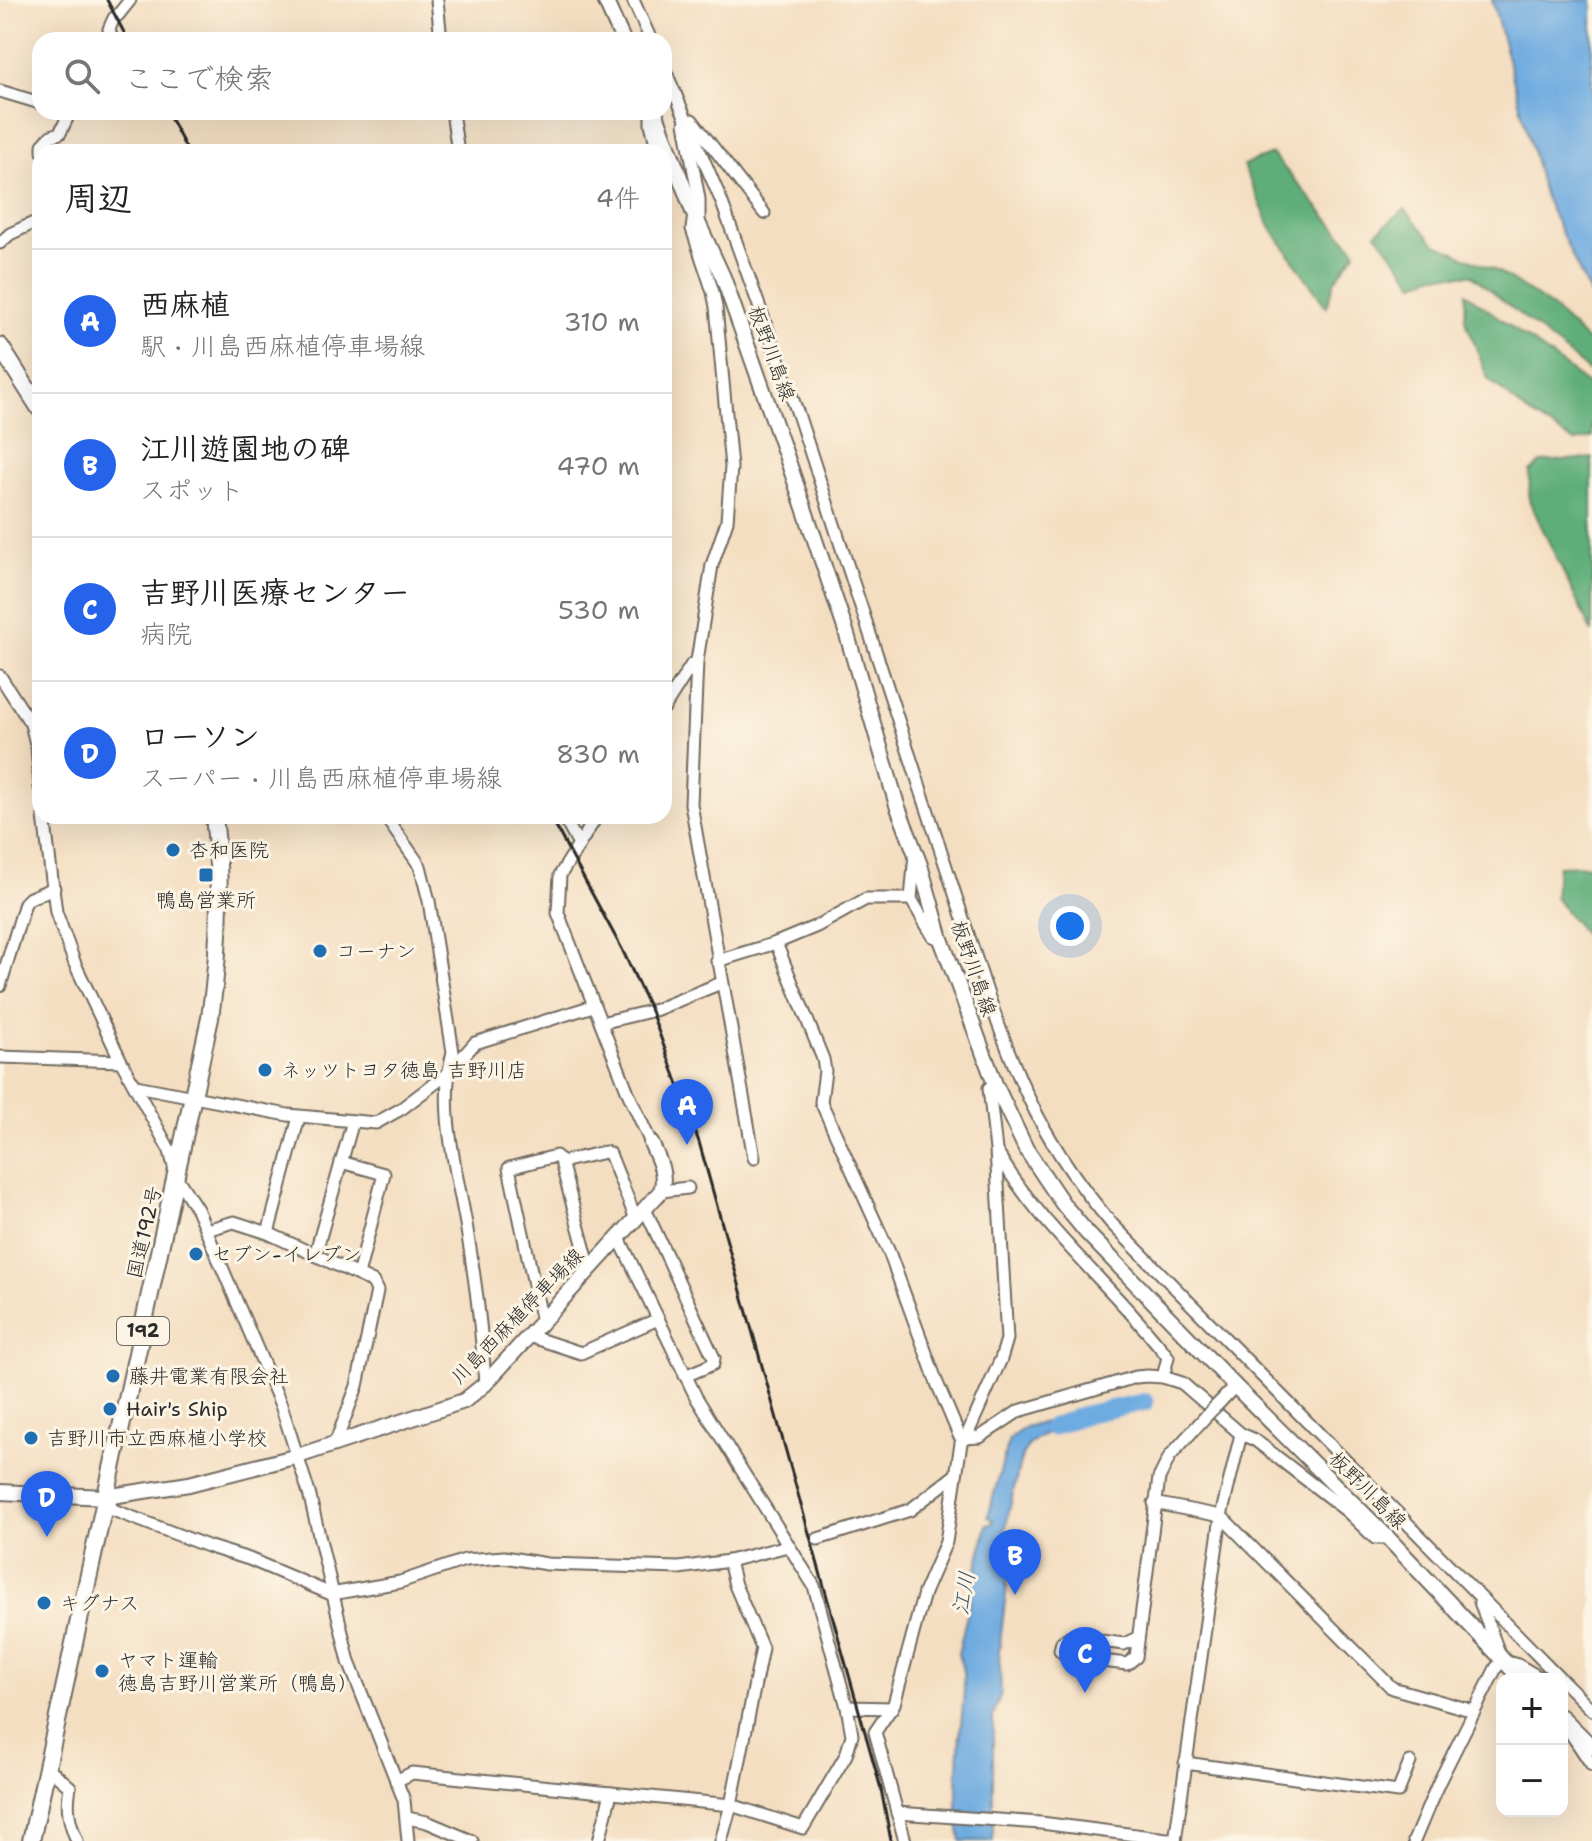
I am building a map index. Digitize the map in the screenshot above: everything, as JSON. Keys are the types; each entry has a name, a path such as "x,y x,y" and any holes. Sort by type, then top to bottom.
{"highway":[{"path":"0,346 32,396"},
{"name":"国道192号","path":"31,1841 210,1018 219,936 215,824"}],"main road":[{"path":"605,0 619,32"},
{"name":"板野川島線","path":"656,120 666,144"},
{"name":"板野川島線","path":"672,158 723,277 786,455 845,628 897,805 916,853 941,939 995,1084 1026,1149 1087,1233 1388,1538 1515,1673"},
{"path":"651,1143 660,1162 664,1183 661,1191"},
{"name":"川島西麻植停車場線","path":"0,1492 105,1497 217,1479 298,1456 464,1401 485,1384 661,1191"},
{"path":"1568,1723 1592,1747"}],"street":[{"path":"110,32 116,17 130,0"},
{"path":"437,0 440,32"},
{"path":"633,0 647,32"},
{"path":"672,86 721,200 798,414 1007,1050 1037,1117 1059,1156 1112,1224 1556,1673"},
{"path":"0,91 32,101"},
{"path":"687,119 694,122 764,213"},
{"path":"687,119 685,127 699,199 697,218 691,222 716,307 716,336 729,430 731,480 727,521 712,565 697,661 691,804 754,1158"},
{"path":"44,144 51,136 60,133 66,120"},
{"path":"453,120 457,144"},
{"path":"652,120 656,144"},
{"path":"0,243 10,234 32,224"},
{"path":"672,695 697,661"},
{"path":"0,676 32,728"},
{"path":"45,824 56,912 75,964 121,1061 170,1151 177,1178 197,1209 268,1372 298,1456 349,1662 404,1800 408,1841"},
{"path":"391,824 420,866 429,901 453,1052 447,1074 447,1110 477,1292 485,1384"},
{"path":"567,824 579,845"},
{"path":"592,824 560,875 558,913 593,1006 651,1143"},
{"path":"916,853 911,899 933,936 941,939"},
{"path":"0,986 25,903 54,888"},
{"path":"717,961 776,943 817,926 866,899 911,899"},
{"path":"776,943 823,1059 825,1071 821,1102 889,1252 959,1435 964,1438 980,1437 1019,1411 1036,1405 1136,1377 1163,1377 1190,1387 1241,1434 1255,1440 1348,1512 1375,1538 1388,1538"},
{"path":"601,1023 645,1013 721,983"},
{"path":"136,1086 299,1117 376,1123 401,1109 447,1074 475,1043 593,1006"},
{"path":"0,1057 121,1061"},
{"path":"875,1732 892,1708 902,1684 924,1593 946,1542 954,1476 964,1438 1001,1359 1007,1339 996,1150 989,1088 995,1084"},
{"path":"268,1233 299,1117"},
{"path":"315,1255 353,1121"},
{"path":"996,1150 1016,1185 1048,1225 1168,1357 1163,1377"},
{"path":"561,1162 605,1152 610,1154 714,1358 713,1364 685,1376"},
{"path":"542,1322 509,1168 556,1156 561,1162 590,1269"},
{"path":"341,1162 384,1174 358,1275"},
{"path":"661,1191 688,1188"},
{"path":"206,1230 234,1222 268,1233 373,1282 377,1291 357,1386 335,1444"},
{"path":"396,1781 412,1773 731,1805 803,1828 846,1755 852,1735 847,1707 814,1586 713,1426 656,1320 619,1238"},
{"path":"529,1336 581,1353 656,1320"},
{"path":"1137,1638 1124,1644 1069,1637 1060,1647 1063,1655 1068,1657 1127,1664 1136,1657 1154,1503 1164,1466 1185,1438 1235,1386"},
{"path":"897,1813 1002,1819 1175,1840 1221,1516 1241,1434"},
{"path":"818,1539 910,1510 954,1476"},
{"path":"105,1497 113,1510 249,1559 331,1594 400,1582 465,1560 504,1557 547,1564 679,1568 729,1561 788,1546"},
{"path":"1154,1503 1221,1516 1392,1688 1474,1711"},
{"path":"721,1841 762,1648 735,1585 729,1561"},
{"path":"1478,1595 1502,1661"},
{"path":"1414,1841 1438,1784 1502,1661"},
{"path":"1502,1661 1532,1673"},
{"path":"1568,1685 1592,1710"},
{"path":"1568,1691 1576,1693"},
{"path":"847,1707 867,1705 892,1708"},
{"path":"867,1705 905,1841"},
{"path":"1568,1731 1592,1765"},
{"path":"1185,1763 1398,1792 1410,1762"},
{"path":"48,1768 70,1787 67,1803 69,1821 77,1841"},
{"path":"599,1841 611,1793"},
{"path":"407,1818 427,1822 472,1841"}],"green space":[{"path":"1272,154 1356,251 1335,280 1326,307 1270,226 1243,165"},
{"path":"1405,209 1434,243 1499,272 1549,305 1592,345 1592,374 1472,275 1435,275 1415,283 1376,233"},
{"path":"1466,293 1592,387 1592,437 1575,442 1528,413 1488,379 1465,319"},
{"path":"1592,458 1592,633 1529,500 1530,472 1541,462"},
{"path":"1592,865 1592,944 1555,898 1558,866"}],"water":[{"path":"1492,0 1592,0 1592,299 1544,195"},
{"path":"1071,1416 1073,1424 1043,1435 1028,1446 1017,1473 1005,1531 1013,1536 999,1651 1001,1692 993,1717 993,1841 961,1841 957,1788 964,1683 958,1654 987,1524 992,1524 993,1520 988,1516 989,1512 1009,1439 1025,1427"}],"waterway":[{"name":"江川","path":"1052,1427 1086,1414 1145,1402"}],"railway":[{"path":"107,0 124,32"},
{"path":"171,120 184,144"},
{"path":"554,824 622,949 651,1011 699,1142 881,1789 891,1841"}],"place":[{"name":"杏和医院","path":"173,850"},
{"name":"鴨島営業所","path":"206,875"},
{"name":"コーナン","path":"320,951"},
{"name":"ネッツトヨタ徳島 吉野川店","path":"265,1070"},
{"name":"西麻植","path":"687,1145"},
{"name":"セブン-イレブン","path":"196,1254"},
{"name":"藤井電業有限会社","path":"113,1376"},
{"name":"Hair's Ship","path":"110,1409"},
{"name":"吉野川市立西麻植小学校","path":"31,1438"},
{"name":"ローソン","path":"47,1537"},
{"name":"江川遊園地の碑","path":"1015,1595"},
{"name":"キグナス","path":"44,1603"},
{"name":"ヤマト運輸 徳島吉野川営業所（鴨島）","path":"102,1671"},
{"name":"吉野川医療センター","path":"1085,1693"}]}
